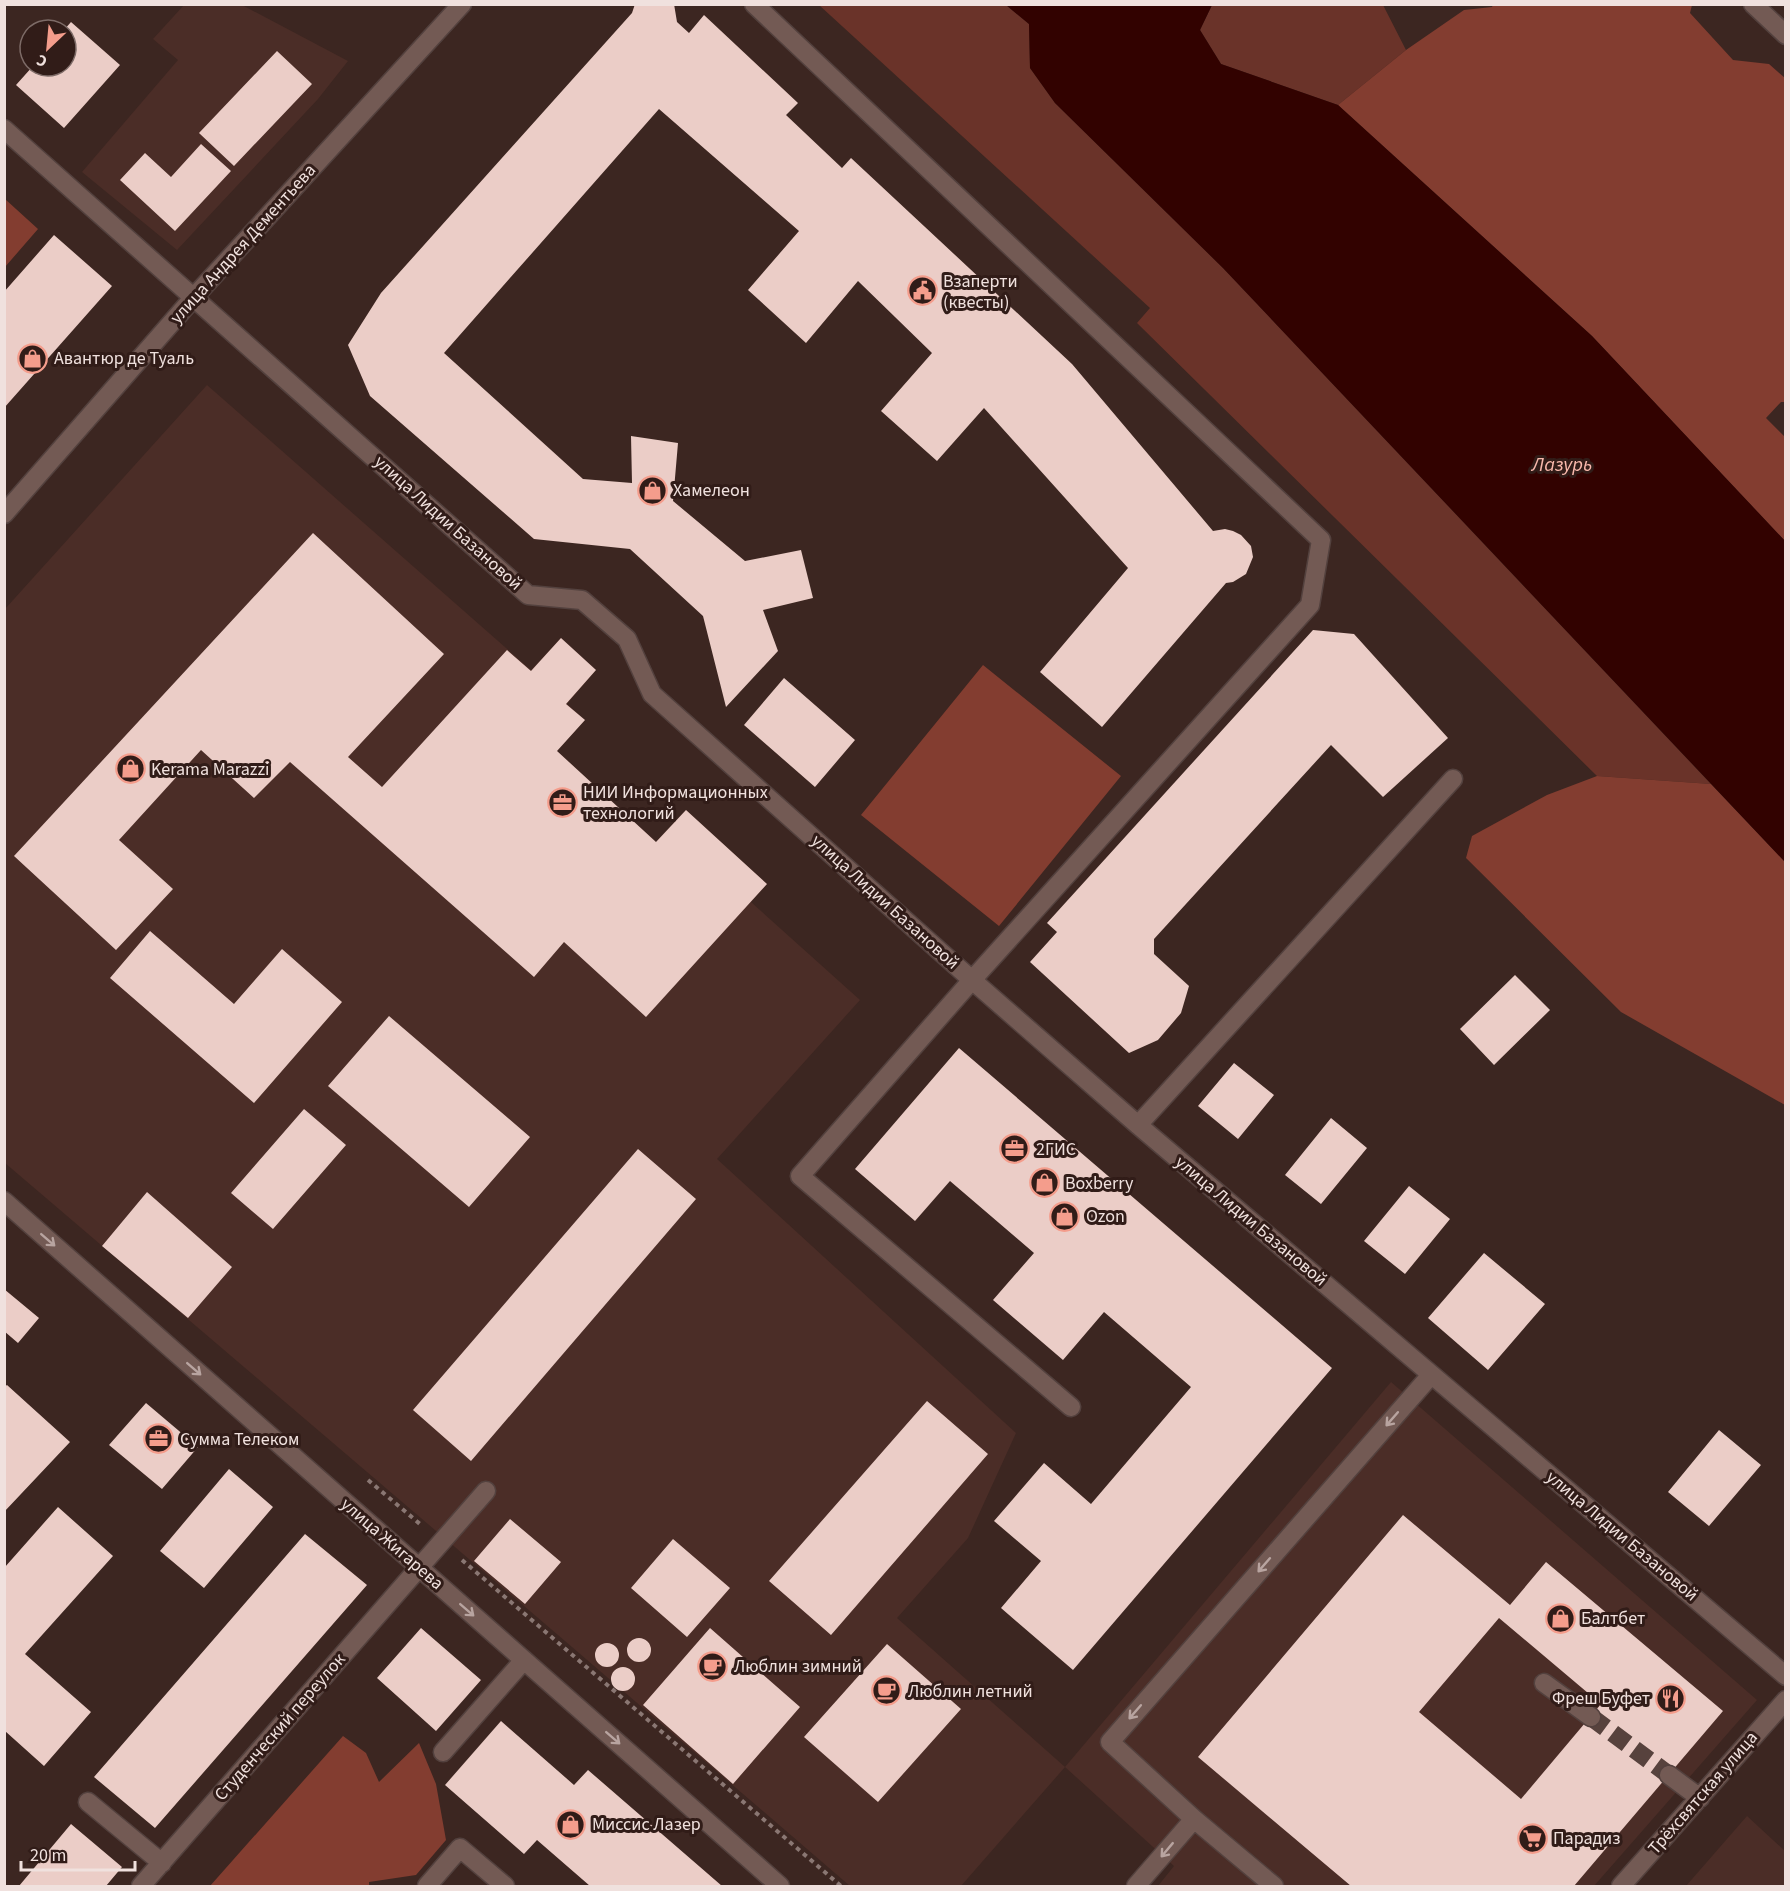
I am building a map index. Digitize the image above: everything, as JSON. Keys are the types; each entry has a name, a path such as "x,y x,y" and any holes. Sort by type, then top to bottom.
{"street":[{"name":"улица Андрея Дементьева","path":"6,511 194,297 462,4"},
{"path":"754,4 1322,540 1310,605 972,980 800,1176 1071,1407"},
{"path":"1753,4 1785,35"},
{"name":"улица Лидии Базановой","path":"4,129 528,595 582,600 627,639 652,694 1138,1125 1785,1676"},
{"path":"1138,1125 1453,779"},
{"name":"улица Жигарева","path":"4,1202 524,1660 772,1884"},
{"path":"1274,1887 1194,1819 1110,1742 1431,1375"},
{"name":"Студенческий переулок","path":"141,1887 486,1491"},
{"path":"443,1752 524,1660"},
{"path":"1544,1683 1591,1717"},
{"name":"Трёхсвятская улица","path":"1621,1887 1785,1700"},
{"path":"1669,1775 1700,1798"},
{"path":"88,1802 162,1863"},
{"path":"1137,1887 1194,1819"},
{"path":"427,1887 460,1848 505,1887"}],"shaded area":[{"path":"184,5 242,5 348,61 318,99 177,250 82,172 178,60 153,39"},
{"path":"819,5 1006,5 1029,24 1030,68 1055,103 1223,268 1711,784 1597,776 1137,323 1150,308"},
{"path":"1212,5 1383,5 1406,50 1338,105 1221,64 1200,30"},
{"path":"1493,5 1692,5 1690,13 1733,60 1769,64 1785,78 1785,402 1781,402 1766,418 1785,437 1785,541 1592,336 1338,105 1406,50 1464,10 1492,7"},
{"path":"5,199 38,229 5,267"},
{"path":"207,385 531,670 561,638 596,670 567,704 585,720 557,751 656,842 686,810 767,884 751,902 860,1000 717,1159 1016,1433 968,1538 897,1618 1065,1767 961,1886 850,1886 5,1163 5,609"},
{"path":"983,665 1121,776 999,926 861,815"},
{"path":"1597,776 1711,784 1785,862 1785,1105 1621,1012 1466,858 1472,836 1547,795"},
{"path":"1391,1382 1757,1700 1594,1886 1158,1886 1174,1866 1065,1767"},
{"path":"343,1736 366,1753 379,1782 419,1743 436,1784 446,1840 416,1875 369,1882 369,1886 210,1886"},
{"path":"1747,1816 1785,1851 1785,1886 1686,1886"}],"water":[{"name":"Лазурь","path":"1006,5 1212,5 1200,30 1221,64 1338,105 1592,336 1785,541 1785,862 1223,268 1055,103 1030,68 1029,24"}],"building":[{"path":"635,4 674,4 677,22 689,33 704,15 798,103 786,115 842,168 851,158 1072,364 1213,531 1225,529 1233,531 1241,535 1251,546 1253,557 1246,574 1233,582 1226,583 1102,727 1040,672 1128,568 984,408 937,461 881,411 932,353 858,281 806,343 748,290 799,231 659,109 444,353 583,479 632,483 631,436 678,443 673,501 745,561 801,550 813,598 763,610 778,651 726,707 703,616 630,549 534,539 370,396 348,345 381,293 632,13"},
{"path":"78,28 120,65 64,128 16,85 22,78 78,78"},
{"path":"277,51 312,84 234,166 199,133"},
{"path":"201,144 231,171 175,231 120,180 145,153 171,177"},
{"path":"54,235 112,286 4,408 4,292"},
{"path":"313,533 444,654 348,757 382,787 507,650 531,671 561,638 596,670 566,704 585,720 557,751 656,842 686,810 767,884 646,1017 564,942 534,977 290,762 254,798 201,750 119,840 173,889 116,950 14,856"},
{"path":"1313,630 1354,634 1448,738 1383,797 1331,745 1154,939 1154,954 1189,986 1181,1013 1158,1040 1129,1053 1030,962 1057,932 1047,923"},
{"path":"784,678 855,740 815,787 744,725"},
{"path":"150,931 234,1004 282,949 342,1002 254,1103 110,978"},
{"path":"1515,975 1550,1010 1494,1065 1460,1029"},
{"path":"389,1016 530,1137 469,1207 328,1086"},
{"path":"959,1048 1332,1368 1073,1670 1001,1608 1041,1561 994,1521 1044,1463 1091,1504 1191,1387 1104,1312 1063,1360 993,1300 1034,1253 950,1181 915,1221 855,1169"},
{"path":"1234,1063 1274,1095 1238,1139 1198,1106"},
{"path":"304,1109 346,1145 273,1229 231,1193"},
{"path":"1331,1118 1367,1148 1321,1204 1285,1175"},
{"path":"638,1149 696,1199 471,1461 413,1410"},
{"path":"1409,1186 1450,1219 1405,1274 1364,1241"},
{"path":"147,1192 232,1267 188,1318 102,1246"},
{"path":"1484,1253 1545,1304 1488,1370 1428,1318"},
{"path":"4,1289 39,1318 18,1343 4,1331"},
{"path":"7,1385 70,1442 4,1512 4,1387"},
{"path":"927,1401 988,1454 831,1635 769,1581"},
{"path":"146,1403 198,1447 162,1489 109,1445"},
{"path":"1719,1430 1761,1465 1709,1526 1668,1492"},
{"path":"229,1469 273,1507 204,1588 160,1551"},
{"path":"58,1507 113,1556 25,1654 91,1712 44,1766 5,1731 5,1567"},
{"path":"1403,1515 1510,1605 1546,1562 1723,1711 1574,1886 1351,1886 1198,1757","holes":["1499,1618 1601,1704 1521,1799 1419,1712"]},
{"path":"510,1519 561,1562 525,1604 474,1561"},
{"path":"305,1534 367,1585 155,1828 94,1777"},
{"path":"673,1539 730,1588 687,1637 631,1588"},
{"path":"421,1628 481,1680 436,1731 377,1678"},
{"path":"710,1628 800,1707 733,1784 643,1705"},
{"path":"639,1638 644,1639 650,1645 650,1655 644,1661 639,1662 634,1661 628,1655 627,1650 628,1645 634,1639"},
{"path":"607,1643 612,1644 618,1650 618,1660 612,1666 607,1667 602,1666 596,1660 595,1655 596,1650 602,1644"},
{"path":"887,1644 961,1709 878,1802 804,1737"},
{"path":"623,1667 628,1668 634,1674 634,1684 628,1690 623,1691 618,1690 612,1684 611,1679 612,1674 618,1668"},
{"path":"501,1721 574,1785 588,1770 722,1886 590,1886 537,1840 524,1854 445,1785"},
{"path":"71,1824 122,1867 106,1886 19,1886"}],"tunnel":[{"path":"1591,1717 1669,1775"}],"place":[{"name":"Взаперти (квесты)","path":"922,291"},
{"name":"Авантюр де Туаль","path":"33,358"},
{"name":"Хамелеон","path":"652,490"},
{"name":"Kerama Marazzi","path":"130,769"},
{"name":"НИИ Информационных технологий","path":"562,802"},
{"name":"2ГИС","path":"1015,1149"},
{"name":"Boxberry","path":"1044,1183"},
{"name":"Ozon","path":"1065,1216"},
{"name":"Сумма Телеком","path":"159,1439"},
{"name":"Балтбет","path":"1560,1618"},
{"name":"Люблин зимний","path":"713,1666"},
{"name":"Люблин летний","path":"887,1691"},
{"name":"Фреш Буфет","path":"1671,1698"},
{"name":"Миссис Лазер","path":"571,1824"},
{"name":"Парадиз","path":"1532,1838"}]}
